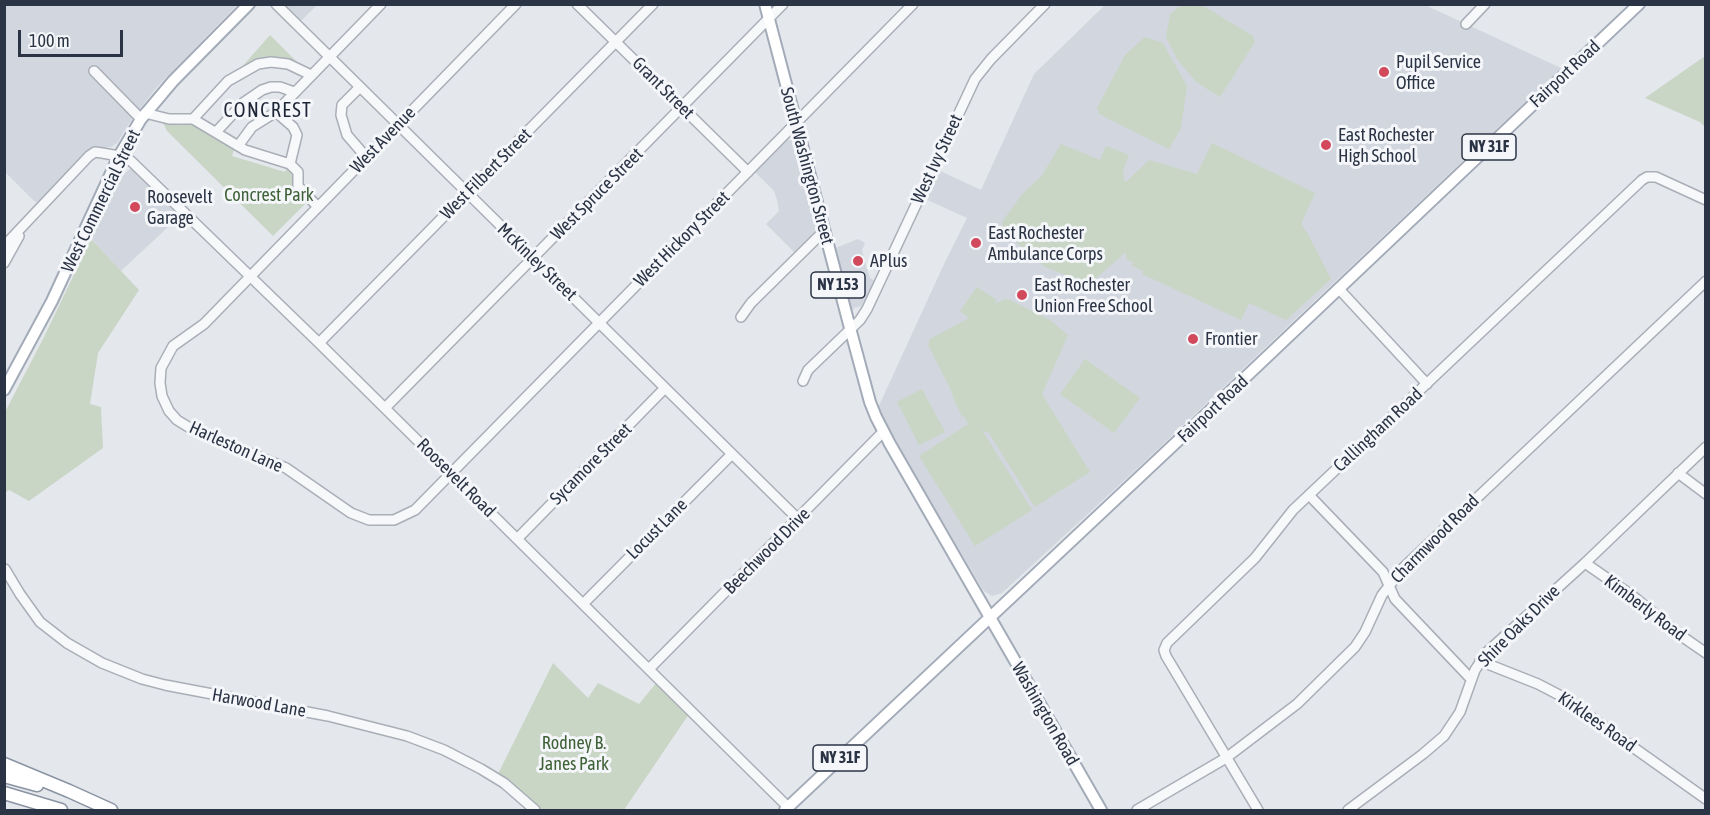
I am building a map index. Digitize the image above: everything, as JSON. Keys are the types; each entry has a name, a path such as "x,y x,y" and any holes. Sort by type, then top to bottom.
{"highway":[{"path":"4,764 111,810"},
{"path":"4,776 87,800"},
{"path":"4,793 61,810"}],"main road":[{"name":"West Commercial Street","path":"4,390 52,301 119,156 143,116 173,81 249,4"},
{"name":"South Washington Street","path":"765,4 870,402 883,432 989,618"},
{"name":"Fairport Road","path":"786,809 1639,4"},
{"name":"Washington Road","path":"989,618 1101,810"}],"street":[{"name":"McKinley Street","path":"276,4 798,519"},
{"path":"238,146 252,127 276,111 381,4"},
{"name":"West Avenue","path":"250,276 516,4"},
{"name":"Grant Street","path":"578,4 748,172"},
{"name":"West Filbert Street","path":"319,343 654,4"},
{"name":"West Spruce Street","path":"385,408 783,4"},
{"name":"West Hickory Street","path":"451,473 913,4"},
{"name":"West Ivy Street","path":"803,381 808,370 860,320 867,309 970,87 991,59 1045,4"},
{"path":"1466,24 1485,4"},
{"path":"193,119 228,81 240,72 258,64 271,62 288,64 311,75"},
{"path":"94,71 143,116 193,119 217,131 238,146 291,164 298,172 298,186 318,207"},
{"path":"217,131 243,103 262,90 275,86 294,92"},
{"path":"360,87 342,105 341,115 347,135 366,157"},
{"path":"276,111 289,122 297,135 291,164"},
{"path":"4,246 89,156 95,152 119,156"},
{"name":"Roosevelt Road","path":"119,156 143,170 649,669 786,809"},
{"name":"Callingham Road","path":"1226,758 1166,656 1164,648 1255,558 1284,521 1309,495 1642,180 1651,176 1656,177 1706,200"},
{"path":"4,263 28,221"},
{"path":"741,317 751,303 824,231"},
{"name":"Harleston Lane","path":"250,276 204,324 173,346 164,361 160,376 162,396 168,411 177,420 190,428 286,468 351,513 369,520 388,521 411,513 451,473"},
{"name":"Charmwood Road","path":"1137,810 1226,758 1297,704 1349,654 1365,632 1388,585 1412,559 1706,281"},
{"path":"1339,289 1427,384"},
{"name":"Sycamore Street","path":"517,539 665,388"},
{"name":"Beechwood Drive","path":"649,669 883,432"},
{"name":"Shire Oaks Drive","path":"1348,810 1444,736 1460,712 1480,661 1495,644 1585,563 1706,447"},
{"name":"Locust Lane","path":"583,604 732,454"},
{"path":"1678,473 1706,494"},
{"path":"1309,495 1383,572 1395,599 1471,680"},
{"name":"Kimberly Road","path":"1585,563 1634,597 1706,653"},
{"name":"Harwood Lane","path":"5,569 40,622 75,648 106,664 165,686 325,715 407,735 444,750 481,769 504,783 535,810"},
{"name":"Kirklees Road","path":"1480,661 1538,684 1561,696 1706,799"},
{"path":"1226,758 1258,810"}],"shaded area":[{"path":"4,5 237,5 156,88 117,143 111,147 91,149 41,203 34,201 5,172"},
{"path":"281,5 317,5 299,23"},
{"name":"East Rochester Union Free School","path":"1105,5 1425,5 1561,68 1142,464 1002,593 992,596 980,585 911,474 877,410 967,218 923,198 936,169 981,190 1034,74"},
{"path":"786,140 793,140 798,146 818,224 816,231 795,253 766,224 779,211 777,200 774,191 754,171"},
{"path":"130,169 134,169 182,214 121,271 91,239 121,177"},
{"path":"858,239 865,243 862,250 867,269 870,278 875,281 867,299 854,310 850,308 833,249"}],"green space":[{"path":"1200,4 1253,36 1255,42 1220,97 1196,82 1177,59 1166,37 1170,14 1182,5"},
{"path":"270,35 301,66 251,63 241,68"},
{"path":"1145,37 1163,43 1187,86 1181,128 1169,149 1099,114 1097,108 1125,55"},
{"path":"1705,56 1705,127 1700,122 1645,98"},
{"name":"Concrest Park","path":"163,123 195,125 214,135 234,150 232,156 285,172 287,167 294,173 294,187 307,202 273,236 167,131"},
{"path":"1212,143 1315,193 1301,224 1331,279 1286,320 1249,303 1241,320 1142,274 1143,271 1132,266 1133,262 1126,259 1126,252 1089,284 1045,267 1003,231 1002,222 1023,193 1041,177 1061,144 1100,160 1106,146 1129,155 1123,170 1124,181 1127,181 1149,160 1197,174"},
{"path":"91,239 139,290 98,353 90,404 101,407 103,448 29,501 9,490 5,493 5,412"},
{"path":"977,287 997,300 995,304 1005,299 1010,300 1050,320 1068,335 1042,394 1090,472 1035,507 989,433 982,430 1032,510 975,546 919,456 968,424 964,416 962,417 928,345 930,339 969,318 960,311"},
{"path":"1085,359 1140,398 1114,433 1060,394"},
{"path":"922,389 945,432 919,445 897,402"},
{"name":"Rodney B. Janes Park","path":"553,663 588,698 598,683 639,704 657,682 689,714 624,810 540,810 497,776"}],"place":[{"name":"Pupil Service Office","path":"1384,72"},
{"name":"East Rochester High School","path":"1326,145"},
{"name":"Roosevelt Garage","path":"135,207"},
{"name":"East Rochester Ambulance Corps","path":"976,243"},
{"name":"APlus","path":"858,261"},
{"name":"East Rochester Union Free School","path":"1022,295"},
{"name":"Frontier","path":"1193,339"}],"district":[{"name":"CONCREST","path":"268,111"}]}
